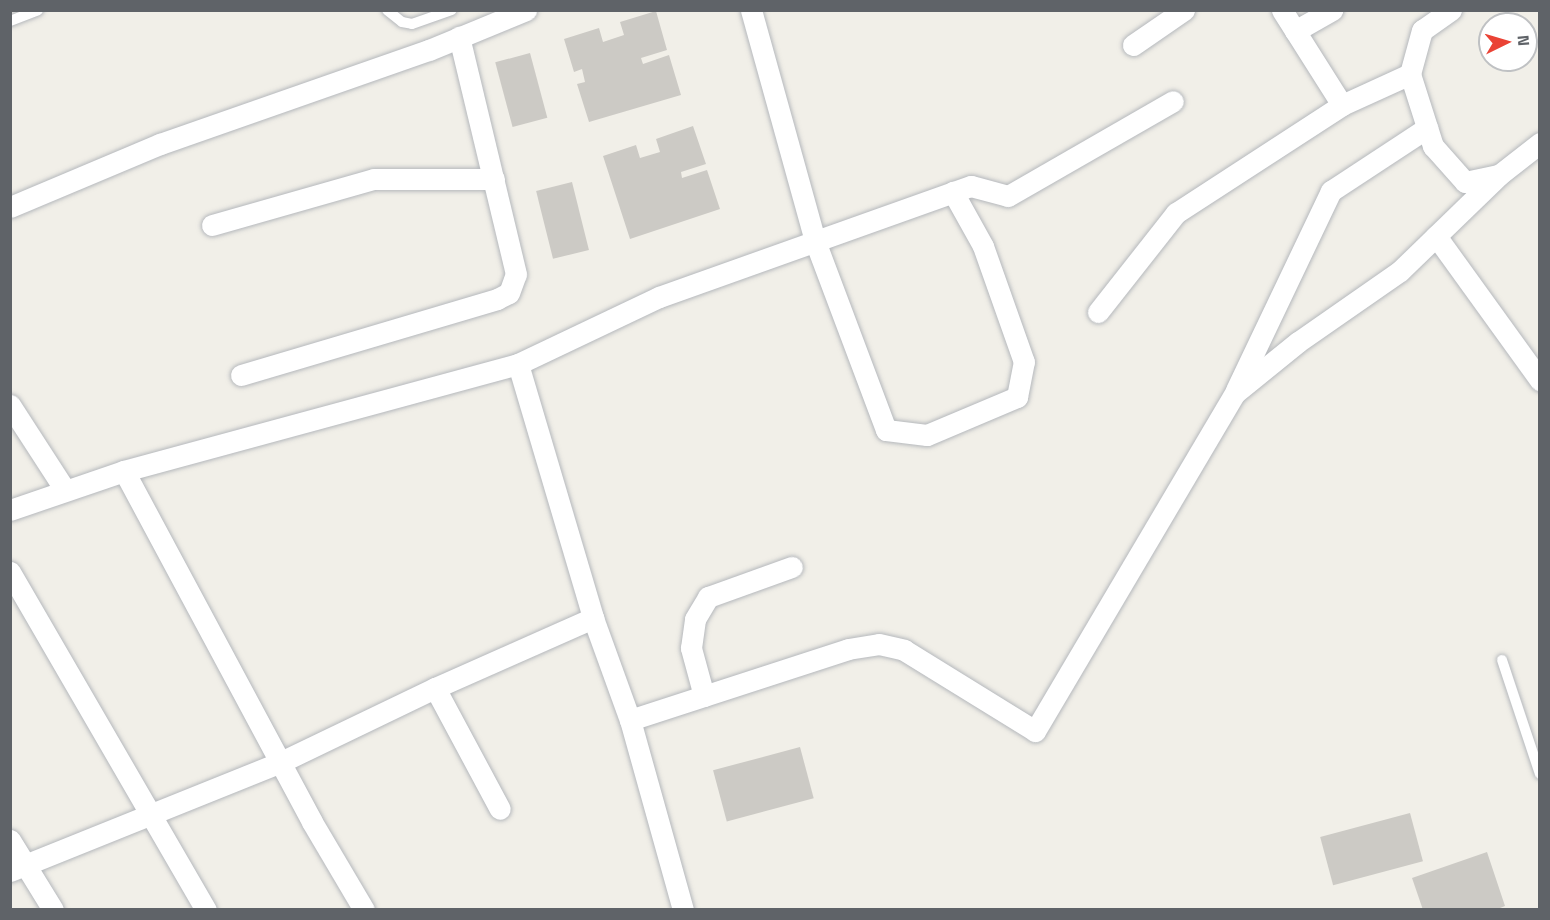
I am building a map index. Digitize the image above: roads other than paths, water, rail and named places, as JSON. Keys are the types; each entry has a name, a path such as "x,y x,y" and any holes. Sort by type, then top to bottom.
{"street":[{"path":"10,207 160,144 459,37 526,10"},
{"path":"751,10 815,241 886,430 927,435 1017,397 1024,362 983,246 953,192"},
{"path":"1133,45 1184,10"},
{"path":"1282,10 1342,105"},
{"path":"1295,31 1332,10"},
{"path":"1451,10 1422,30 1410,74 1432,146 1465,182 1499,175"},
{"path":"241,375 497,299 509,293 516,274 459,37"},
{"path":"1098,312 1176,213 1342,105 1410,74"},
{"path":"10,510 124,471 518,364 659,297 971,186 1008,196 1173,102"},
{"path":"1230,403 1331,191 1427,128"},
{"path":"630,720 848,649 879,645 904,650 1035,731 1235,393 1298,342 1400,271 1499,175 1539,143"},
{"path":"212,225 374,179 494,179"},
{"path":"1436,236 1539,380"},
{"path":"518,364 593,618 630,720 683,909"},
{"path":"10,405 65,490"},
{"path":"124,471 312,822 364,909"},
{"path":"704,696 691,648 695,619 708,597 792,567"},
{"path":"10,572 93,716 154,815 206,909"},
{"path":"18,868 281,762 435,688 593,618"},
{"path":"435,688 500,809"},
{"path":"10,840 18,868 53,909"}],"lane":[{"path":"10,21 38,10"},
{"path":"387,10 402,22 412,24 452,10"},
{"path":"1502,660 1539,774"}]}
